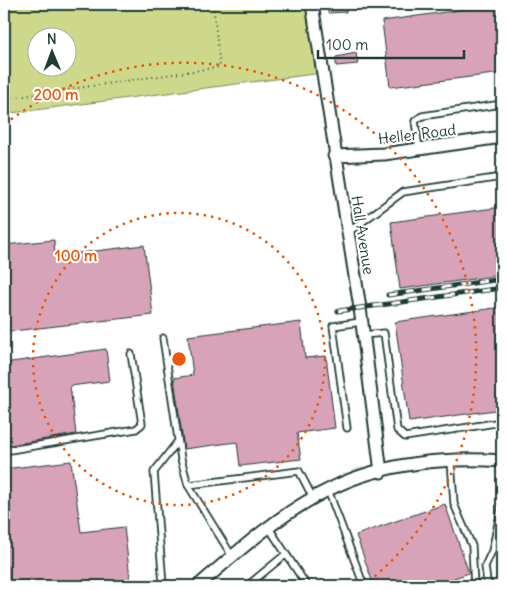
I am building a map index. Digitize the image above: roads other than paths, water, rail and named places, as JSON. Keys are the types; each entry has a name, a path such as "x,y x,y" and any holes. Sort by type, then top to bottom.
{"street":[{"name":"Hall Avenue","path":"312,4 363,335 381,472"},
{"name":"Heller Road","path":"334,156 384,154 502,137"},
{"path":"198,586 232,556 269,528 328,490 360,477 436,460 502,461"}],"lane":[{"path":"419,149 415,121 422,116 502,104"},
{"path":"347,233 404,192 502,177"},
{"path":"347,428 333,326 361,322"},
{"path":"363,335 384,333 398,430 406,437 502,422"},
{"path":"163,338 178,440 188,485 232,556"},
{"path":"4,451 131,431 142,424 131,354"},
{"path":"163,586 154,472 178,440"},
{"path":"452,460 454,504 472,546 474,586"},
{"path":"188,485 299,470 313,498"},
{"path":"328,490 364,586"},
{"path":"491,586 487,582 485,566 492,551 502,505"},
{"path":"269,528 307,586"},
{"path":"248,586 286,554"}],"railway":[{"path":"388,295 502,279"},
{"path":"338,311 502,288"}]}
